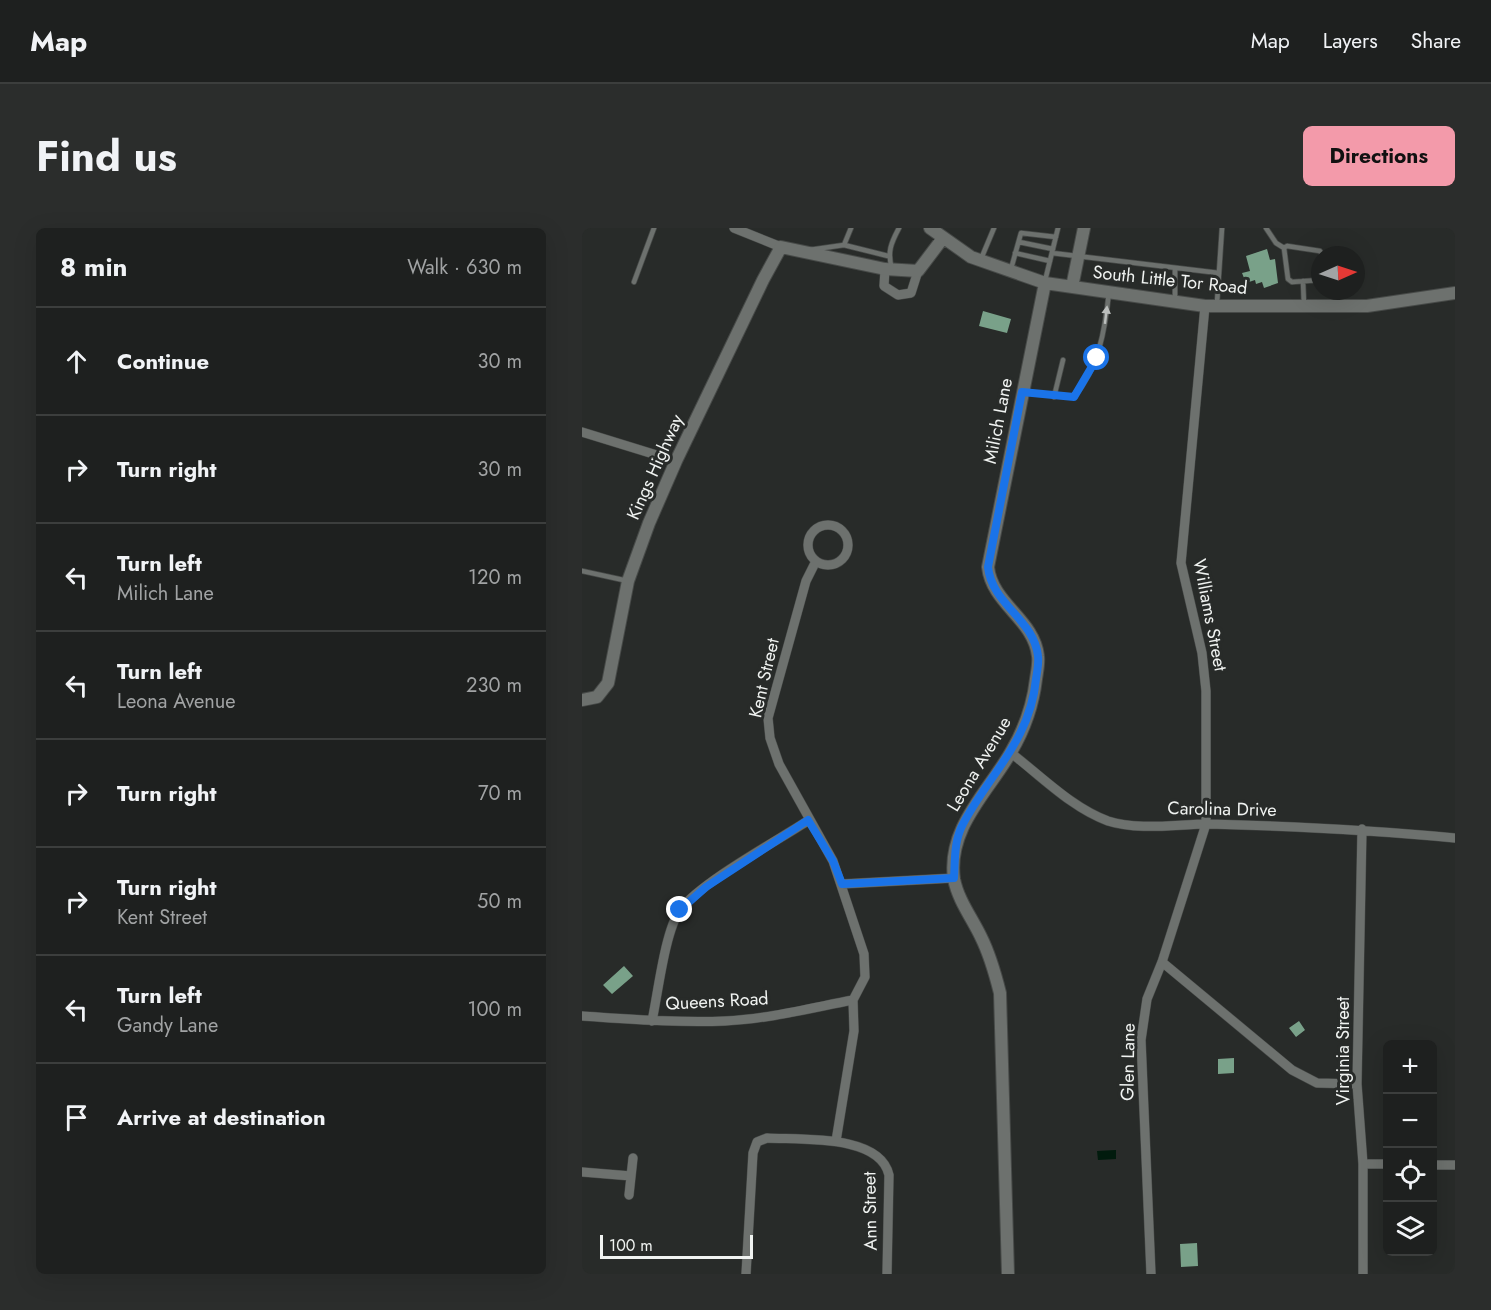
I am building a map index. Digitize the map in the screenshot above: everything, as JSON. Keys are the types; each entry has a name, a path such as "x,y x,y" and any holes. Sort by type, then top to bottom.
{"street":[{"path":"734,228 801,253 889,269 918,271"},
{"name":"South Little Tor Road","path":"930,228 942,238 980,260 1045,283 1211,306 1367,306 1455,293"},
{"path":"1072,288 1084,228"},
{"path":"889,269 884,286 898,295 911,293 918,271 942,238"},
{"name":"Kings Highway","path":"582,700 600,695 610,679 628,581 676,461 781,247"},
{"name":"Milich Lane","path":"988,567 1045,283"},
{"name":"Williams Street","path":"1206,824 1206,691 1202,653 1181,563 1211,306"},
{"path":"582,432 676,461"},
{"path":"827,525 840,528 849,544 844,558 832,565 816,561 809,549 813,532 827,525"},
{"name":"Kent Street","path":"816,561 806,581 768,718 770,738 780,764 808,820 833,861 864,954 865,976 853,1000 854,1031 836,1141"},
{"name":"Leona Avenue","path":"988,567 990,582 996,593 1032,636 1038,656 1035,691 1026,724 1011,753 962,826 956,844 954,878 964,907 992,960 1000,993 1008,1274"},
{"name":"Carolina Drive","path":"1011,753 1079,806 1109,821 1138,825 1206,824 1362,829 1455,838"},
{"path":"652,1021 671,931 680,910 706,887 808,820"},
{"name":"Glen Lane","path":"1151,1274 1141,1040 1148,999 1206,824"},
{"name":"Virginia Street","path":"1362,829 1357,1084 1363,1164 1363,1274"},
{"path":"842,884 954,878"},
{"path":"1162,962 1292,1070 1317,1083 1357,1084"},
{"name":"Queens Road","path":"582,1016 652,1021 725,1021 773,1016 853,1000"},
{"name":"Ann Street","path":"746,1274 751,1184 757,1142 767,1138 836,1141 869,1151 887,1165 889,1175 887,1274"},
{"path":"629,1195 633,1158"},
{"path":"1363,1164 1383,1164"},
{"path":"1437,1165 1455,1165"},
{"path":"582,1172 631,1176"}],"lane":[{"path":"634,282 654,228"},
{"path":"844,245 851,228"},
{"path":"889,269 890,243 899,228"},
{"path":"980,260 994,228"},
{"path":"1045,283 1058,228"},
{"path":"1211,306 1219,273 1222,228"},
{"path":"1266,228 1276,243 1284,248 1287,246 1311,250"},
{"path":"1010,272 1024,232 1056,237"},
{"path":"1019,242 1078,257 1219,273"},
{"path":"801,253 820,246 844,245 888,256"},
{"path":"1284,248 1287,279 1292,282 1311,281"},
{"path":"1015,253 1050,261"},
{"path":"1174,301 1175,268"},
{"path":"1303,281 1304,307"},
{"path":"1022,392 1054,397 1074,397 1082,388 1097,358 1105,325 1109,292"},
{"path":"1054,397 1063,360"},
{"path":"582,571 628,581"}],"shaded area":[{"path":"1116,1150 1116,1159 1098,1160 1097,1151"}],"building":[{"path":"1267,249 1270,260 1275,259 1278,283 1264,288 1262,282 1256,284 1255,280 1246,283 1242,273 1250,271 1246,256"},
{"path":"983,311 1011,319 1007,333 979,326"},
{"path":"624,966 633,976 612,994 603,985"},
{"path":"1299,1021 1305,1030 1296,1037 1289,1028"},
{"path":"1234,1058 1234,1073 1218,1074 1218,1059"},
{"path":"1197,1243 1198,1266 1181,1267 1180,1244"}],"route":[{"path":"680,910 706,887 808,820 833,861 842,884 954,878 956,844 962,826 1011,753 1026,724 1035,691 1038,656 1032,636 1018,616 996,593 990,582 988,567 1022,392 1074,397 1082,388 1097,358"}]}
